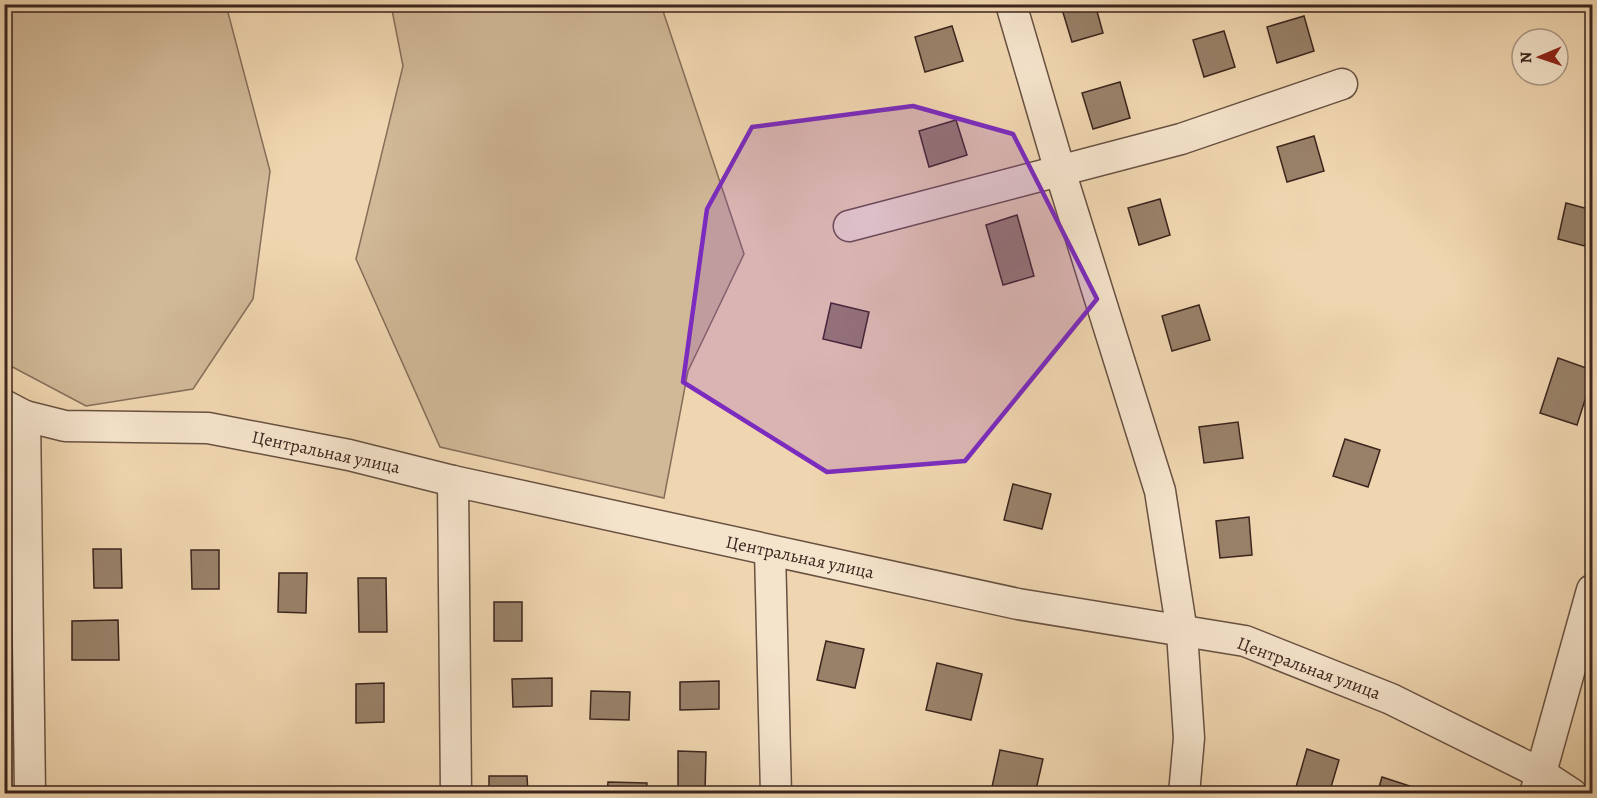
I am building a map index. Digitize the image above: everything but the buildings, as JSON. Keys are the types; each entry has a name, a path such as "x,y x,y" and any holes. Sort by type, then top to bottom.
{"street":[{"path":"1011,4 1060,171 1160,491 1182,632 1189,738 1184,794"},
{"path":"849,226 1182,140 1342,84"},
{"path":"15,410 30,794"},
{"name":"Центральная улица","path":"15,410 66,426 208,428 350,455 453,481 1018,604 1245,641 1391,699 1538,783 1572,794"},
{"path":"453,481 456,794"},
{"path":"770,551 776,794"},
{"path":"1538,783 1593,590"}],"highlighted area":[{"path":"913,106 1013,134 1097,299 965,461 827,472 683,382 707,209 752,127"}],"shaded area":[{"path":"4,5 226,5 270,171 253,299 193,389 86,406 5,363"},
{"path":"391,5 661,5 744,254 688,371 664,498 440,447 356,259 403,66"}]}
